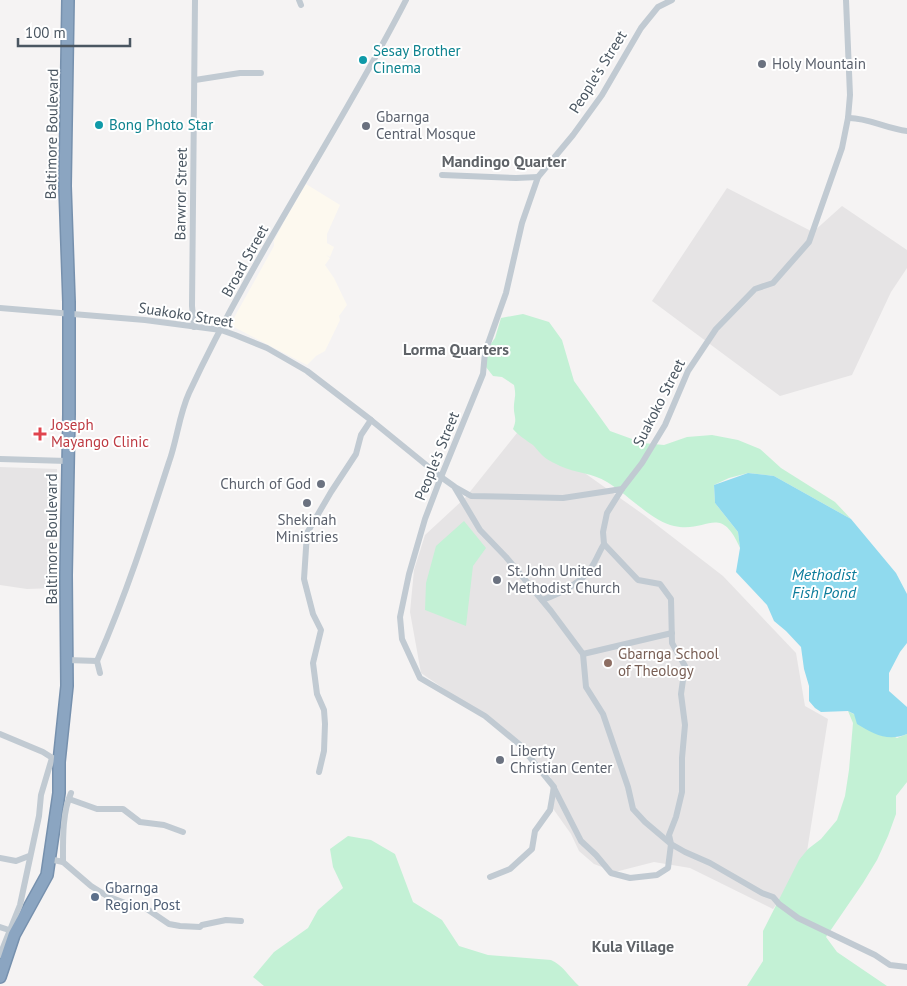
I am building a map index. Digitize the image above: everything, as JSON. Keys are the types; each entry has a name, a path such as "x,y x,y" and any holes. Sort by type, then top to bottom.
{"highway":[{"name":"Baltimore Boulevard","path":"0,977 14,935 47,875 59,793 56,760 67,686 68,314 65,186 68,0"}],"street":[{"name":"Barwror Street","path":"194,328 192,306 196,0"},
{"name":"Broad Street","path":"97,661 129,585 172,456 188,396 221,330 292,199 317,160 406,0"},
{"path":"655,0 658,7"},
{"name":"People's Street","path":"671,844 668,868 657,875 630,878 611,873 581,841 554,788 520,744 486,716 420,678 402,639 400,618 409,574 425,519 483,374 485,352 506,293 522,223 538,177 573,135 602,95 641,28 658,7 672,0"},
{"name":"Suakoko Street","path":"0,308 145,320 194,328 221,330 266,348 307,371 441,477 471,496 563,498 622,489 642,463 665,424 688,371 716,328 755,289 773,282 809,242 820,206 842,148 848,118 850,95 846,0"},
{"path":"195,80 240,73 261,72"},
{"path":"848,118 857,118 907,131"},
{"path":"442,175 538,177"},
{"path":"319,772 324,751 325,724 324,710 317,694 313,663 321,630 313,614 304,579 308,533 331,492 356,454 361,436 371,420"},
{"path":"0,458 68,461"},
{"path":"455,487 480,530 506,557 542,600 583,654 586,687 603,714 628,787 633,809 645,822 671,844 710,862 762,893 773,897 779,904 798,918 874,955 890,965 907,968"},
{"path":"542,600 552,597 582,579 591,568 604,544 603,532 606,513 622,489"},
{"path":"604,544 638,580 660,584 671,599 672,643 685,666 681,694 686,725 682,758 682,792 669,835 671,844"},
{"path":"583,654 672,633"},
{"path":"67,660 97,661 100,673"},
{"path":"0,734 43,752 56,760 41,795 39,816 20,905 0,955"},
{"path":"490,877 510,869 532,849 535,831 550,810 554,788"},
{"path":"63,862 62,832 70,796 97,809 123,809 140,822 164,825 183,832"},
{"path":"0,858 16,861 29,856"},
{"path":"50,858 63,862 99,891 125,903 141,905 170,924 200,927 202,924 226,920 241,921"},
{"path":"0,927 9,930"}],"shaded area":[{"path":"306,184 340,205 327,234 327,243 334,247 330,257 326,255 330,258 325,265 334,278 347,305 339,316 340,320 325,351 316,356 307,365 230,325"},
{"path":"727,188 813,232 842,206 907,250 907,268 891,292 852,375 780,396 652,301"},
{"name":"Gbarnga School of Theology","path":"521,428 644,515 723,576 796,653 805,706 828,719 805,864 773,909 690,868 654,862 615,872 594,864 579,851 571,834 549,803 551,778 538,762 497,725 421,673 410,612 414,570 425,535 465,498"},
{"path":"0,467 57,469 54,588 27,589 0,585"}],"green space":[{"path":"523,314 549,322 562,340 574,381 610,431 643,443 664,445 687,437 712,435 738,440 760,449 781,468 835,502 851,519 774,476 748,473 729,478 714,485 715,503 738,532 740,548 733,534 726,526 712,523 685,527 674,526 657,519 602,479 560,466 547,459 513,429 515,419 514,385 502,377 493,376 486,367 486,351 495,338 501,318"},
{"path":"464,521 486,548 473,566 466,626 425,610 426,583 436,546"},
{"path":"848,711 897,738 907,734 907,782 896,796 896,814 888,836 877,860 863,883 826,937 837,952 887,986 747,986 763,961 763,931 799,860 837,820 845,796 849,770 853,723"},
{"path":"348,836 371,840 395,854 413,902 442,920 459,946 488,955 551,960 562,968 579,986 264,986 253,977 274,952 308,928 318,910 343,888 333,867 330,849"}],"water":[{"name":"Methodist Fish Pond","path":"748,473 774,476 851,519 896,573 907,594 907,643 889,673 889,691 907,707 907,734 893,737 881,736 857,724 854,714 848,711 821,712 809,701 809,686 801,647 774,621 767,605 736,572 740,548 738,532 715,503 714,485"}],"place":[{"name":"Sesay Brother Cinema","path":"363,60"},
{"name":"Holy Mountain","path":"762,64"},
{"name":"Bong Photo Star","path":"99,125"},
{"name":"Gbarnga Central Mosque","path":"366,126"},
{"name":"Joseph Mayango Clinic","path":"40,434"},
{"name":"Church of God","path":"321,484"},
{"name":"Shekinah Ministries","path":"307,503"},
{"name":"St. John United Methodist Church","path":"497,580"},
{"name":"Gbarnga School of Theology","path":"608,663"},
{"name":"Liberty Christian Center","path":"500,760"},
{"name":"Gbarnga Region Post","path":"95,897"}],"district":[{"name":"Mandingo Quarter","path":"504,161"},
{"name":"Lorma Quarters","path":"456,349"},
{"name":"Kula Village","path":"633,946"}]}
